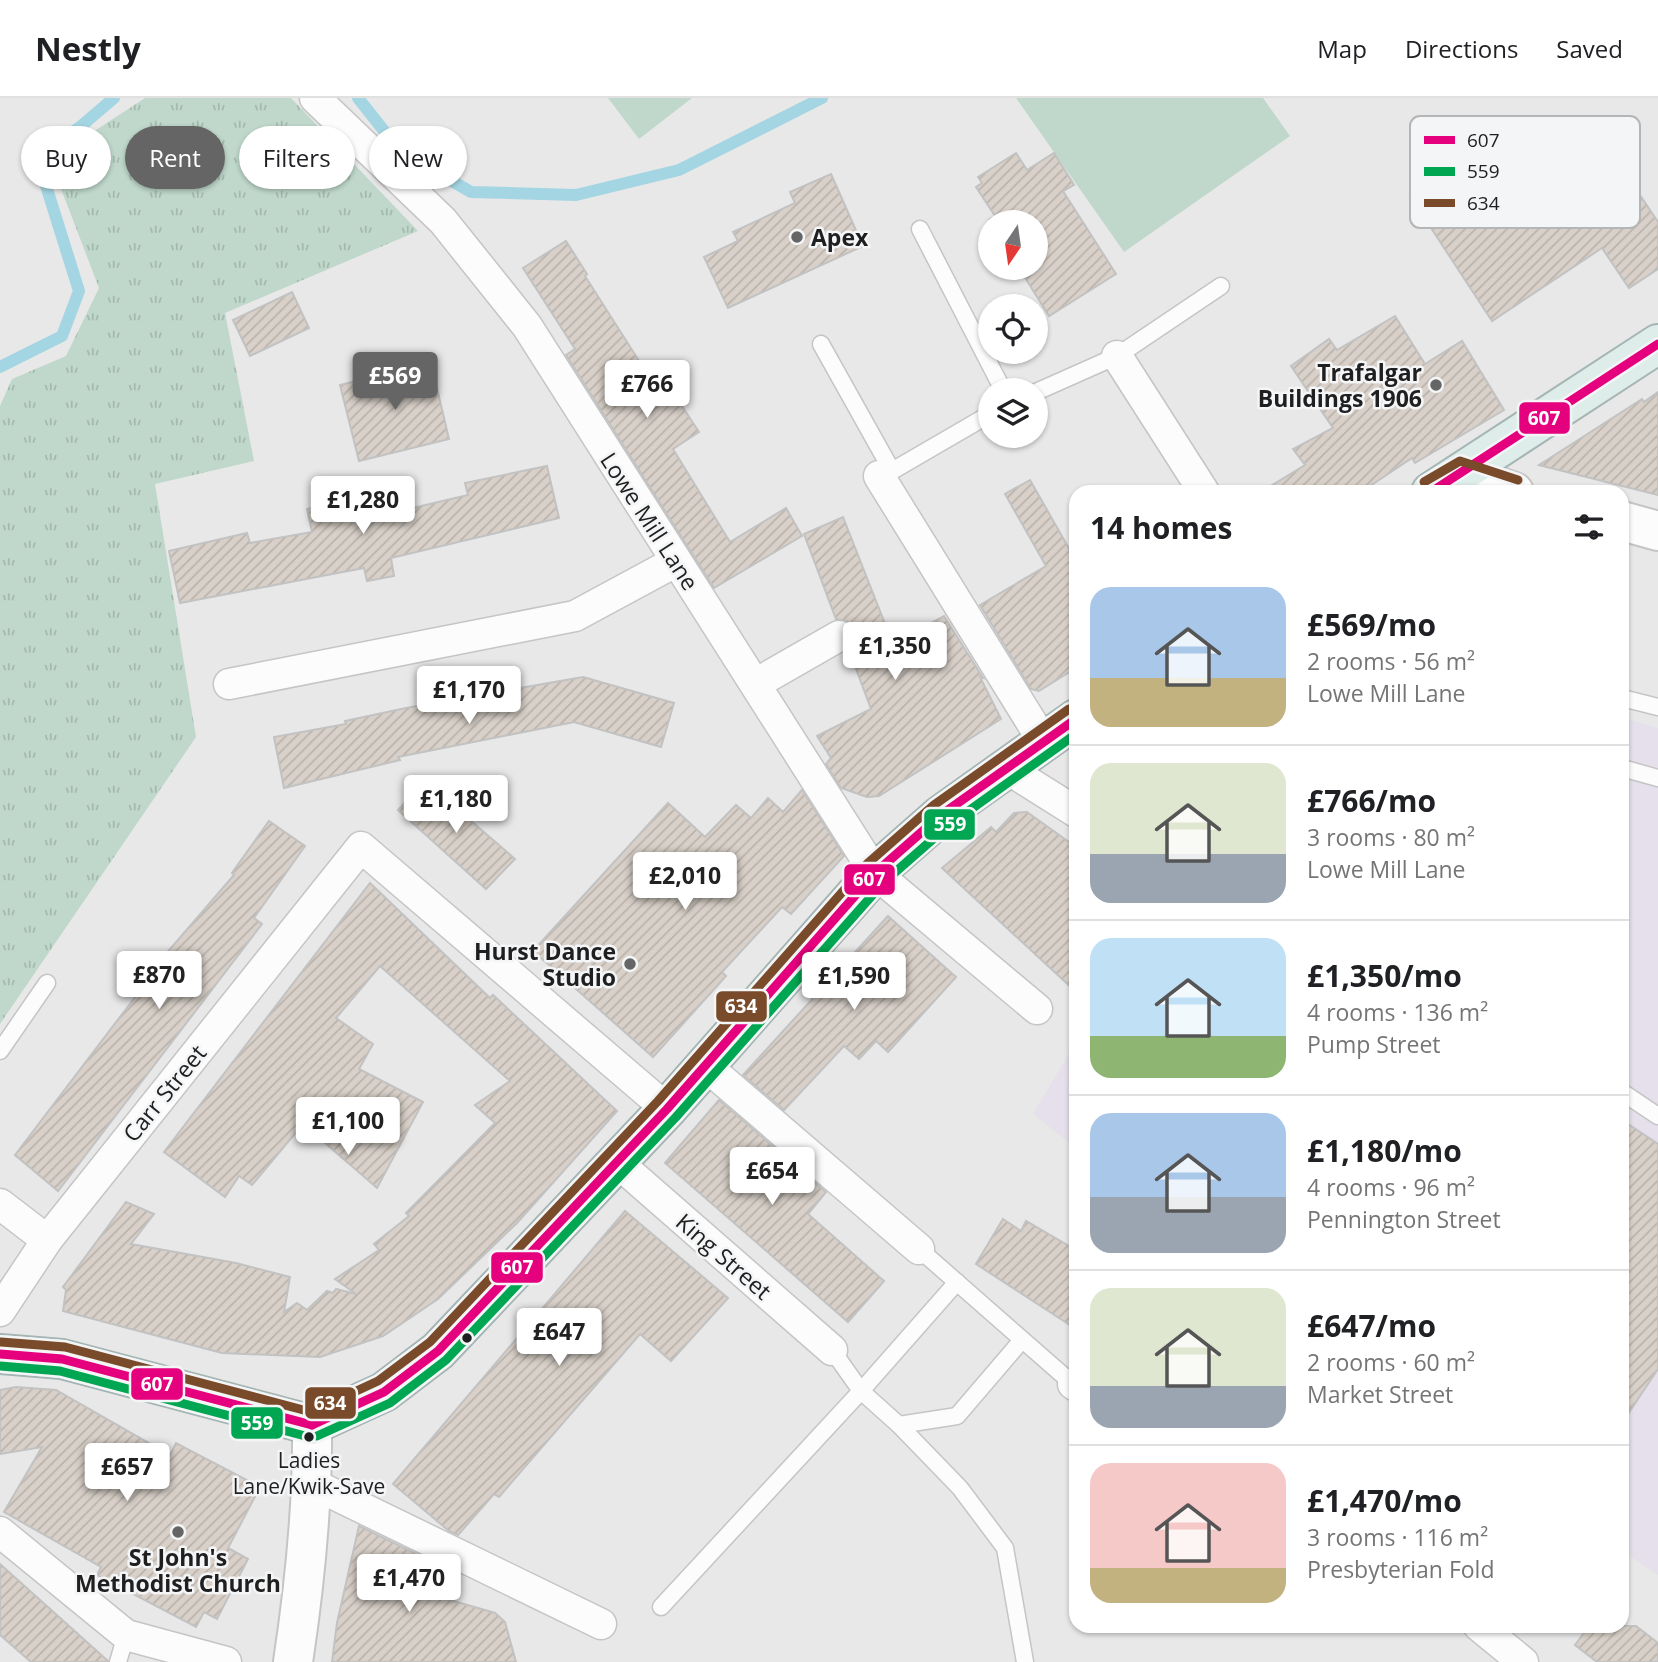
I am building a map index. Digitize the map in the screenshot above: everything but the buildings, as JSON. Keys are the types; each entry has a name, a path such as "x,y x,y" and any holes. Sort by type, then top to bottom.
{"highway":[{"path":"1446,482 1658,344"},
{"path":"0,1354 62,1359 312,1425 384,1392 438,1351 617,1162 706,1066 875,873 941,815 1069,724"}],"street":[{"name":"Lowe Mill Lane","path":"315,98 443,221 527,326 675,562 757,683 875,873 1037,1009"},
{"path":"1117,356 1200,485"},
{"path":"886,473 1043,741"},
{"path":"1446,482 1466,485"},
{"path":"1629,523 1658,531"},
{"path":"229,684 575,616 675,562"},
{"path":"757,683 839,636"},
{"path":"1006,768 1069,808"},
{"name":"Carr Street","path":"0,1311 47,1240 361,847 667,1109"},
{"path":"706,1066 919,1249"},
{"name":"King Street","path":"617,1162 832,1350"},
{"path":"0,1204 47,1240"},
{"path":"293,1662 303,1597 313,1484 312,1425"},
{"path":"313,1484 601,1624"},
{"path":"0,1532 122,1649 226,1662"},
{"path":"1488,1633 1523,1662"}],"lane":[{"path":"920,229 997,378"},
{"path":"1048,387 1117,356 1221,286"},
{"path":"821,344 886,473 978,421"},
{"path":"1629,700 1658,708"},
{"path":"1629,770 1658,778"},
{"path":"0,1051 47,983"},
{"path":"1629,1097 1658,1116"},
{"path":"919,1249 1069,1380"},
{"path":"661,1607 861,1391 957,1282"},
{"path":"899,1425 957,1416 1022,1340"},
{"path":"832,1350 861,1391 899,1425 960,1488 1005,1548 1025,1662"}],"shaded area":[{"path":"1629,720 1658,728 1658,1575 1629,1556"},
{"path":"1069,1054 1069,1142 1033,1114"}],"green space":[{"path":"145,98 291,98 318,126 239,126 239,189 355,189 355,165 369,180 369,189 378,189 418,231 225,313 254,461 155,484 196,737 0,1024 0,406 12,379 66,356 99,288 61,189 111,189 111,126 102,126"},
{"path":"608,98 692,98 639,139"},
{"path":"1016,98 1263,98 1290,136 1124,252"}],"waterway":[{"path":"0,367 62,336 79,291 37,157 80,127 114,98"},
{"path":"358,98 400,151 471,192 576,195 679,170 822,98"}],"transit line":[{"name":"607","path":"1442,485 1658,344"},
{"name":"634","path":"1424,482 1460,461 1518,480"},
{"name":"634","path":"1,1342 65,1347 311,1412 378,1381 430,1342 658,1101 867,864 934,805 1069,709"},
{"name":"607","path":"312,1425 384,1392 438,1351 667,1109 875,873 941,815 1069,724"},
{"name":"559","path":"317,1436 390,1403 446,1360 676,1117 884,882 949,825 1069,739"},
{"name":"607","path":"0,1354 62,1359 312,1425"},
{"name":"559","path":"0,1366 60,1371 309,1437"}],"place":[{"name":"Apex","path":"797,237"},
{"name":"Trafalgar Buildings 1906","path":"1436,385"},
{"name":"Hurst Dance Studio","path":"630,964"},
{"name":"Ladies Lane/Kwik-Save","path":"309,1437"},
{"name":"St John's Methodist Church","path":"178,1532"}]}
